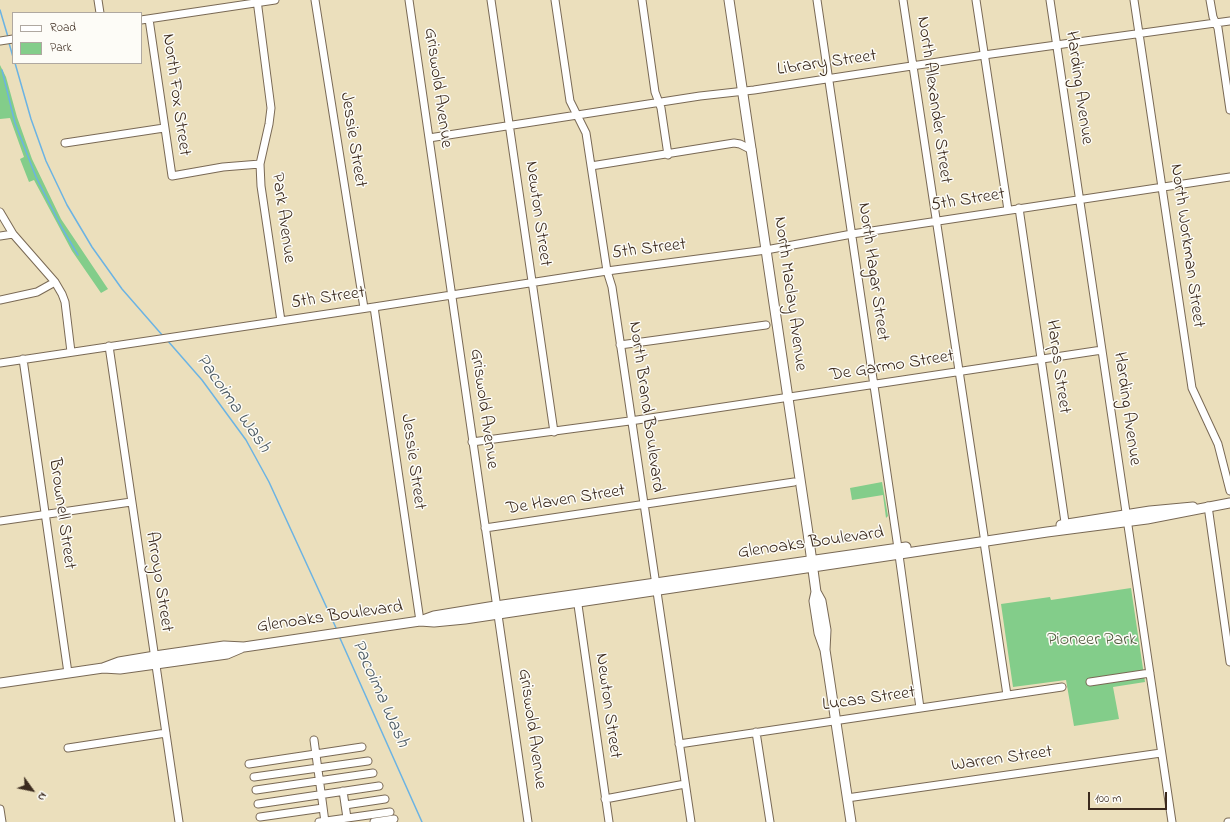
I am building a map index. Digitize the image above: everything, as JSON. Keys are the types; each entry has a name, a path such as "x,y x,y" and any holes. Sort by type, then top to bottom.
{"main road":[{"name":"North Maclay Avenue","path":"730,0 816,592 821,601 826,630 825,650 851,822"},
{"name":"Glenoaks Boulevard","path":"0,683 103,668 119,662 227,654 244,647 329,634 420,621 434,622 498,610 898,551 1127,518 1183,513 1208,506 1230,503"}],"street":[{"path":"98,0 100,12"},
{"path":"142,20 257,1 275,0"},
{"name":"Jessie Street","path":"315,0 364,308"},
{"name":"Griswold Avenue","path":"409,0 453,295 472,442 498,610 528,822"},
{"name":"Newton Street","path":"491,0 554,432"},
{"name":"North Brand Boulevard","path":"555,0 570,101 585,130 607,271 612,287 691,822"},
{"path":"642,0 655,92 659,102 668,155"},
{"name":"North Hagar Street","path":"817,0 920,708"},
{"name":"North Alexander Street","path":"903,0 1007,695"},
{"path":"976,0 1008,210"},
{"name":"Harding Avenue","path":"1050,0 1172,822"},
{"name":"North Workman Street","path":"1134,0 1192,388 1218,444 1230,491"},
{"path":"1210,0 1215,23 1218,28 1230,110"},
{"name":"Park Avenue","path":"257,1 271,108 270,124 260,164 261,186 281,321"},
{"name":"North Fox Street","path":"149,19 172,176 223,167 260,164"},
{"name":"Library Street","path":"429,138 659,102 1230,21"},
{"path":"0,41 12,39"},
{"path":"65,143 164,128"},
{"path":"591,166 668,155 682,151 734,143 740,144 752,150"},
{"name":"5th Street","path":"0,363 532,282 766,250 852,234 1230,177"},
{"name":"Harps Street","path":"1019,208 1065,527"},
{"path":"0,212 13,234 55,282 64,302 71,352"},
{"path":"0,236 13,234"},
{"path":"0,300 37,292 55,282"},
{"name":"Jessie Street","path":"374,307 420,621"},
{"path":"620,345 766,325"},
{"name":"Arroyo Street","path":"109,346 144,596 156,660 179,822"},
{"name":"De Garmo Street","path":"472,442 632,421 1102,350"},
{"name":"Brownell Street","path":"23,359 68,673"},
{"name":"De Haven Street","path":"485,528 794,482"},
{"path":"0,521 132,502"},
{"path":"1208,506 1230,662"},
{"name":"Newton Street","path":"577,598 609,822"},
{"path":"1090,682 1150,673"},
{"name":"Lucas Street","path":"679,744 1062,687"},
{"path":"756,732 770,822"},
{"path":"68,748 166,733"},
{"path":"314,740 323,808 323,822 390,812"},
{"path":"249,764 362,747"},
{"name":"Warren Street","path":"847,798 1161,753"},
{"path":"254,777 368,761"},
{"path":"256,790 373,773"},
{"path":"605,799 685,784"},
{"path":"258,804 379,786"},
{"path":"343,791 347,818"},
{"path":"345,805 385,799"},
{"path":"260,817 323,808"},
{"path":"0,809 2,822"},
{"path":"374,822 394,819"}],"green space":[{"path":"0,65 6,77 17,117 32,159 61,219 108,289 101,293 72,251 34,180 29,182 20,159 24,157 10,118 0,119"},
{"path":"882,482 888,516 886,518 883,495 852,500 850,488"},
{"name":"Pioneer Park","path":"1131,588 1145,682 1113,687 1119,719 1074,726 1066,680 1013,687 1001,604 1050,597 1051,600"}],"waterway":[{"name":"Pacoima Wash","path":"0,10 8,37"},
{"name":"Pacoima Wash","path":"9,43 12,54"},
{"name":"Pacoima Wash","path":"15,64 31,119 46,161 67,205 92,247 122,289 163,336"},
{"path":"2,70 15,123 36,177 62,228 78,255"},
{"name":"Pacoima Wash","path":"167,340 202,380 246,440 269,482 337,630"},
{"name":"Pacoima Wash","path":"339,636 422,822"}]}
